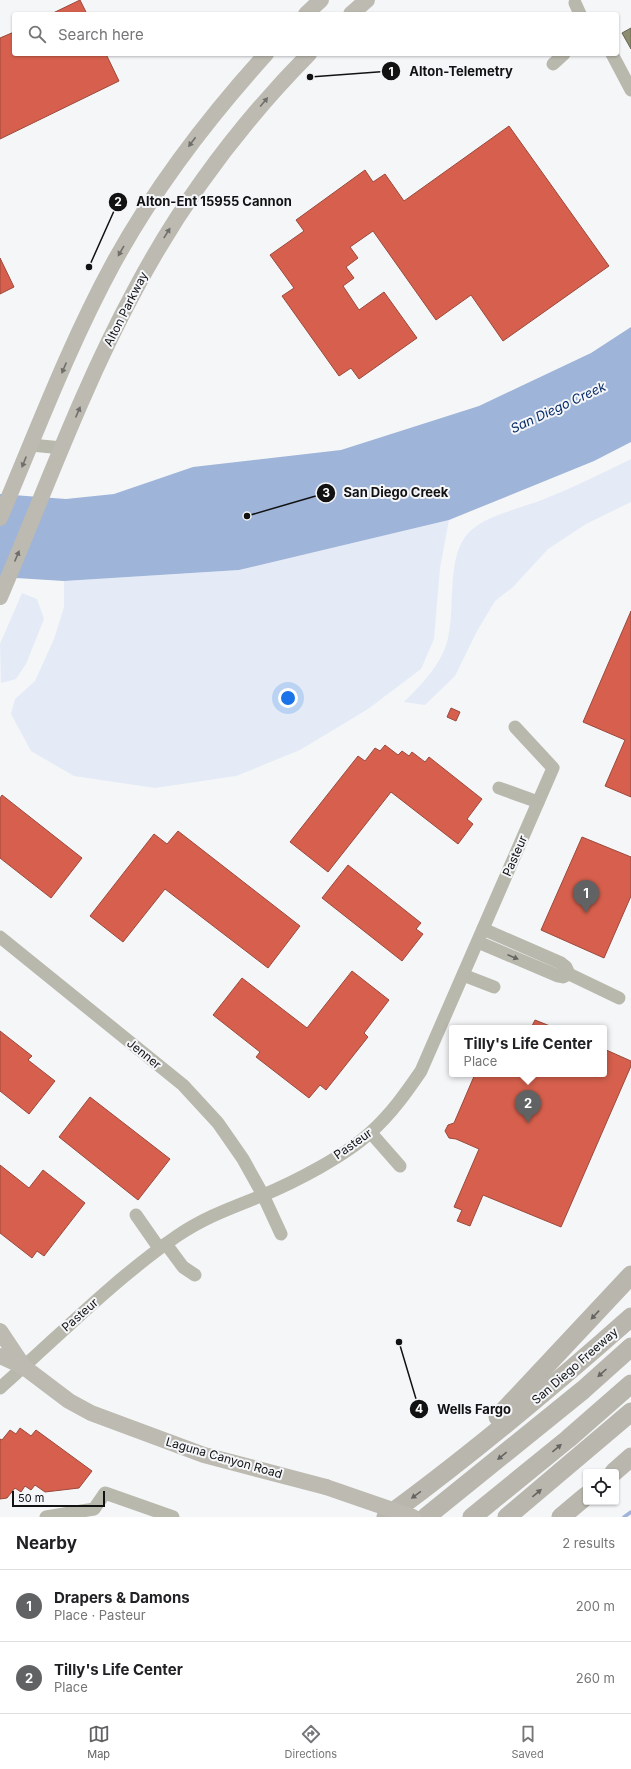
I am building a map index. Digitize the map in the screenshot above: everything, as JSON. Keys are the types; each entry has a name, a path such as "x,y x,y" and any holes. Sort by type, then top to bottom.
{"highway":[{"path":"446,1472 622,1287 631,1275"},
{"name":"San Diego Freeway","path":"386,1517 446,1472 556,1383 631,1317"},
{"path":"426,1517 583,1390 631,1347"},
{"path":"472,1517 568,1439 631,1384"},
{"path":"507,1517 631,1412"},
{"path":"617,1469 631,1457"},
{"path":"561,1517 583,1499"}],"main road":[{"path":"308,12 321,0"},
{"path":"353,12 367,0"},
{"path":"0,518 88,313 129,237 192,143 216,111 264,56"},
{"name":"Alton Parkway","path":"1,594 102,357 128,302 166,234 191,196 239,132 266,99 307,56"},
{"name":"Laguna Canyon Road","path":"0,1331 24,1367"},
{"name":"Laguna Canyon Road","path":"0,1356 24,1367 70,1401 97,1416 204,1455 326,1486 413,1517"}],"street":[{"path":"553,64 562,56"},
{"path":"613,56 631,90"},
{"path":"31,445 62,448"},
{"name":"Pasteur","path":"0,1388 73,1322 163,1246 216,1213 263,1195 345,1152 371,1133 401,1101 421,1071 553,768 515,727"},
{"path":"499,788 538,802"},
{"path":"483,929 561,963 566,967 569,974 619,998"},
{"name":"Jenner","path":"0,938 183,1085 218,1123 243,1159 263,1195 281,1234"},
{"path":"478,942 558,976 563,977 569,974"},
{"path":"463,974 494,988"},
{"path":"371,1133 400,1166"},
{"path":"136,1215 183,1267 195,1275"},
{"path":"46,1517 74,1515 94,1509 105,1493 173,1517"}],"shaded area":[{"path":"631,459 631,502 586,524 548,549 513,587 495,601 476,633 455,676 425,705 404,702 418,688 436,665 445,647 450,626 452,586 456,559 459,547 472,529 481,523 504,513 559,493"},
{"path":"449,520 440,568 434,639 421,669 368,709 300,750 236,776 155,788 74,776 31,751 11,714 15,699 35,681 54,639 64,607 64,581 239,570"},
{"path":"22,593 37,599 44,619 26,664 16,679 1,683 0,644"}],"water":[{"name":"San Diego Creek","path":"631,327 631,442 594,461 449,520 239,570 64,581 0,577 0,494 66,499 114,494 193,467 341,450 479,406 591,353"}],"building: Shops":[{"path":"80,0 86,12 55,12"},
{"path":"12,33 12,56 107,56 119,81 0,139 0,38"},
{"path":"509,126 609,266 503,341 471,295 436,320 373,231 350,247 358,258 346,267 354,278 343,286 359,310 384,292 417,338 359,379 351,368 339,376 282,296 294,288 270,255 304,231 296,220 365,170 373,182 385,174 404,201"},
{"path":"0,258 14,287 0,294"},
{"path":"631,611 631,797 605,786 625,740 583,722"},
{"path":"451,708 460,712 456,721 447,717"},
{"path":"385,745 398,755 402,751 409,756 412,752 425,762 429,757 482,799 467,819 473,824 458,844 391,792 328,872 290,842 358,756 365,761 375,748 380,751"},
{"path":"2,795 82,858 51,898 0,858 0,798"},
{"path":"178,831 300,926 268,968 165,889 123,942 90,916 154,834 167,844"},
{"path":"582,837 631,857 631,896 604,958 541,930"},
{"path":"348,865 421,923 416,929 423,934 402,961 322,898"},
{"path":"352,971 389,1000 364,1033 368,1037 326,1090 320,1085 309,1098 256,1057 260,1052 213,1015 242,978 307,1028"},
{"path":"535,1020 548,1025 532,1025"},
{"path":"0,1031 32,1056 28,1060 55,1081 29,1114 0,1091"},
{"path":"607,1050 631,1061 631,1066 561,1227 483,1195 470,1226 457,1221 462,1210 454,1207 479,1149 456,1139 449,1138 445,1131 448,1125 454,1123 474,1077 607,1077"},
{"path":"90,1097 170,1159 138,1200 59,1137"},
{"path":"0,1165 29,1188 43,1170 85,1203 44,1256 37,1251 32,1258 0,1233"},
{"path":"20,1428 31,1436 36,1430 92,1471 79,1488 45,1492 35,1485 31,1490 25,1486 21,1492 15,1488 7,1498 0,1499 0,1439 2,1440 10,1430 16,1434"}],"building: Industry":[{"path":"631,28 631,49 622,33"}],"waterway":[{"path":"624,1517 631,1512"}],"place":[{"name":"Alton-Telemetry","path":"310,77"},
{"name":"Alton-Ent 15955 Cannon","path":"89,267"},
{"name":"San Diego Creek","path":"247,516"},
{"name":"Drapers & Damons","path":"586,913"},
{"name":"Tilly's Life Center","path":"528,1123"},
{"name":"Wells Fargo","path":"399,1342"}]}
